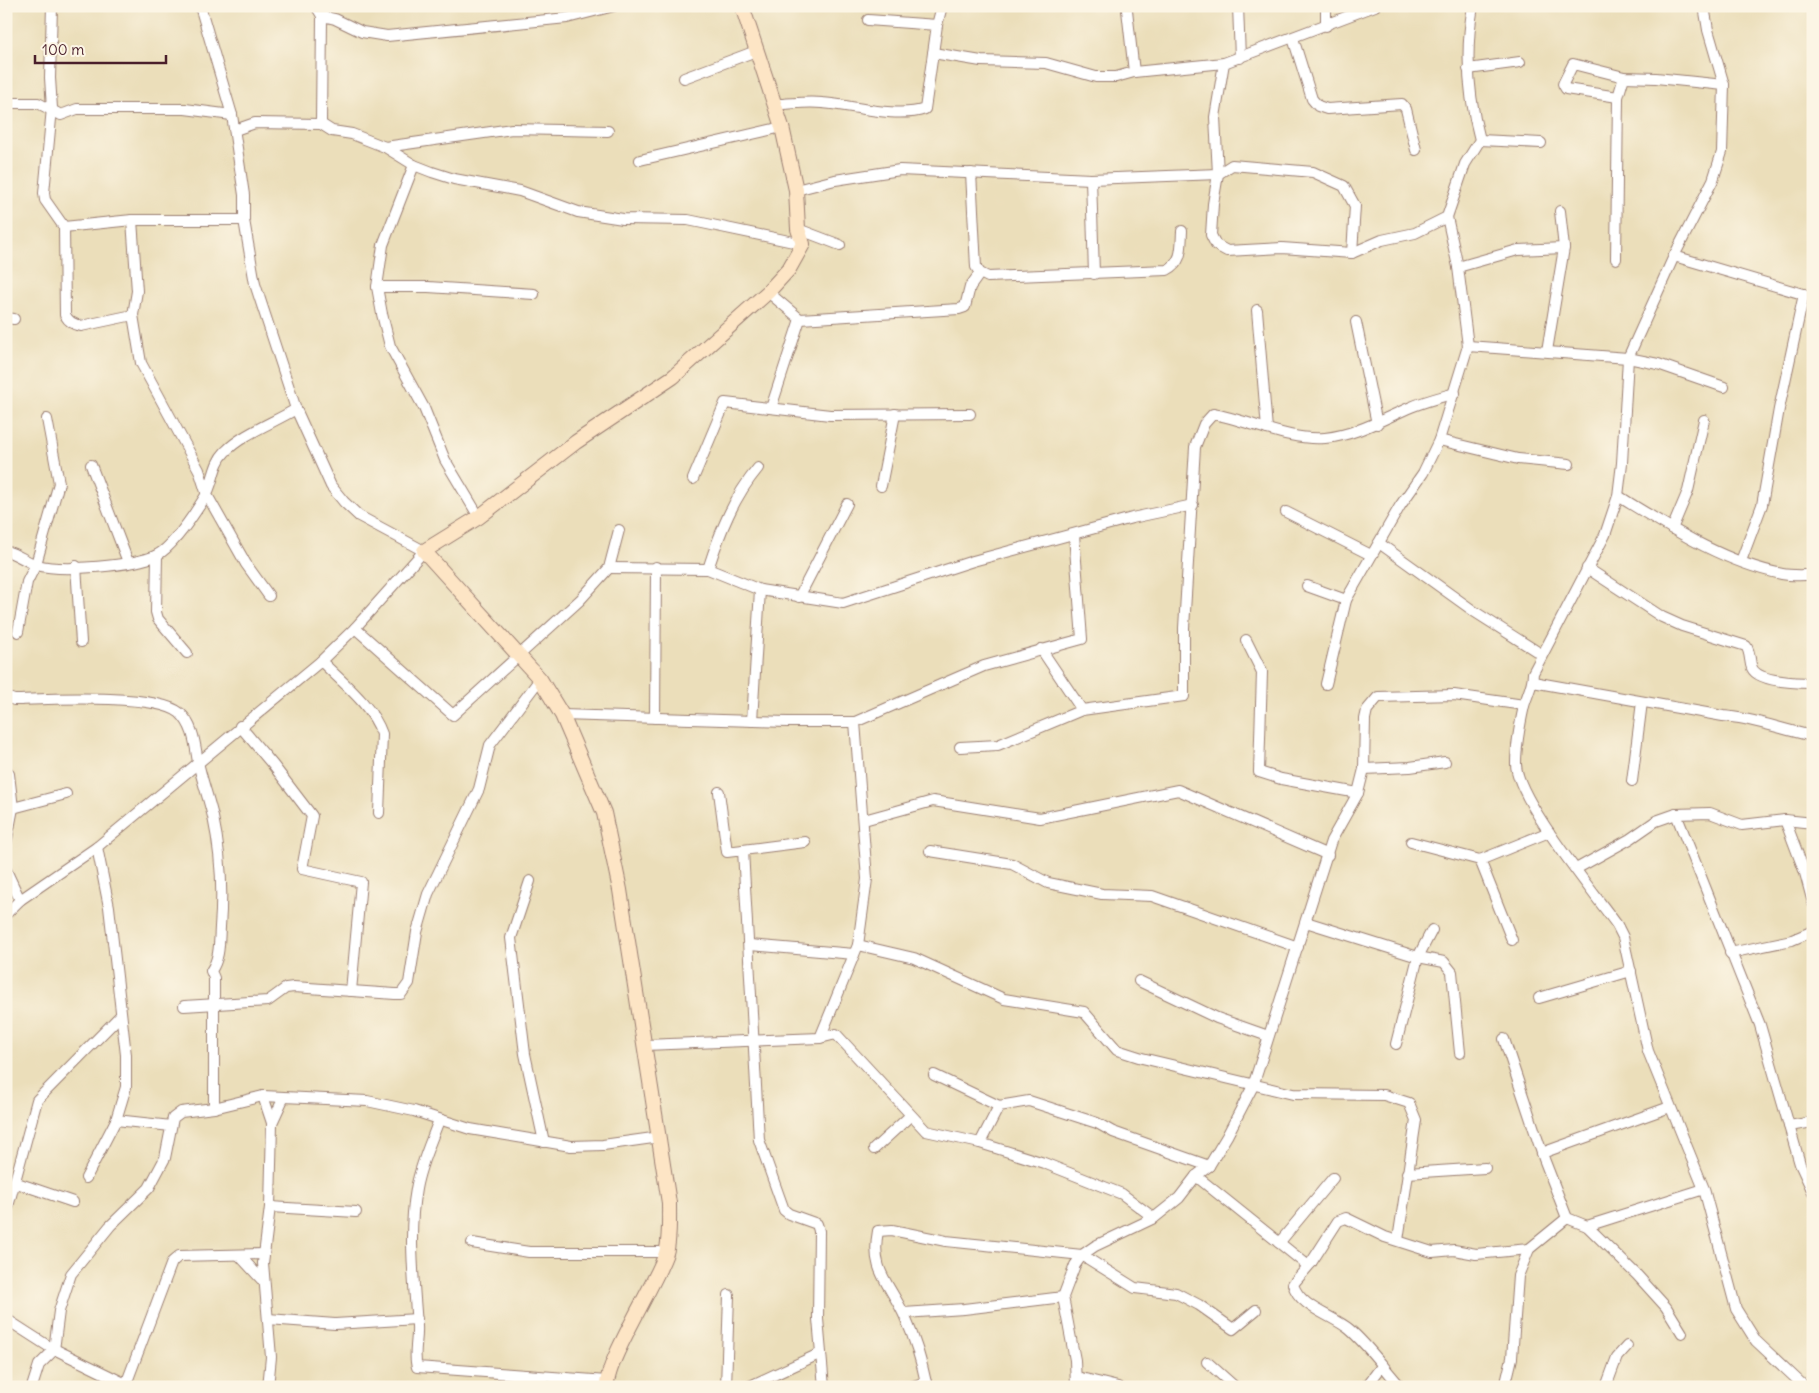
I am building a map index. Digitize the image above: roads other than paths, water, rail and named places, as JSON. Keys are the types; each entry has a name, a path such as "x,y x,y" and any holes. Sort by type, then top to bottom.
{"street":[{"path":"52,6 50,78 52,108 44,193 45,200 64,227 65,315 72,324 81,326 133,315"},
{"path":"200,6 235,130 244,195 244,220 255,284 296,408 331,486 359,516 424,551 520,655 540,679 562,715 604,813 620,890 669,1202 666,1252 607,1384 417,1367 415,1361 417,1319 414,1282 415,1196 418,1178 439,1120"},
{"path":"316,6 322,16 320,124"},
{"path":"322,16 335,19 362,32 387,36 567,18 614,6"},
{"path":"6,914 20,900 97,847 320,661 356,628 424,551 480,517 576,442 673,377 768,292 789,269 803,244 798,229 796,190 776,104 756,51 742,6"},
{"path":"776,104 819,102 890,111 919,111 927,105 936,26 942,6"},
{"path":"1238,6 1240,58"},
{"path":"1326,6 1326,26"},
{"path":"933,53 981,61 1046,63 1096,77 1116,77 1134,72 1224,63 1375,6"},
{"path":"1326,684 1346,600 1371,555 1423,473 1439,440 1468,346 1458,267 1447,217 1465,164 1480,140 1472,112 1468,69 1473,6"},
{"path":"1704,6 1708,30 1724,85 1722,152 1713,180 1674,256 1628,358 1618,496 1605,535 1541,654 1533,673 1533,682 1524,705 1516,764 1523,788 1549,832 1617,925 1623,937 1648,1051 1704,1189 1736,1308 1756,1341 1805,1387"},
{"path":"1127,10 1134,72"},
{"path":"868,20 936,26"},
{"path":"1293,38 1312,99 1318,106 1327,109 1402,104 1406,109 1416,150"},
{"path":"684,78 756,51"},
{"path":"1468,69 1520,62"},
{"path":"1224,63 1215,117 1218,174 1212,204 1211,235 1216,246 1227,251 1282,248 1352,253 1382,240 1416,233 1447,217"},
{"path":"1618,97 1572,92 1566,90 1563,84 1573,64 1624,77 1656,78 1724,85"},
{"path":"1616,258 1618,97 1624,77"},
{"path":"6,103 38,103 52,108 61,115 77,109 185,109 232,115"},
{"path":"235,130 254,123 320,124 332,132 352,134 385,147 414,165 454,179 520,191 578,212 623,219 688,220 803,244"},
{"path":"640,160 782,127"},
{"path":"385,147 512,129 608,131"},
{"path":"1480,140 1541,143"},
{"path":"414,165 383,244 377,287 382,314 390,346 424,408 445,460 480,517"},
{"path":"796,190 835,180 900,170 1090,179 1218,174 1232,165 1313,172 1344,186 1355,206 1352,253"},
{"path":"971,173 976,267 980,274 988,278 1167,270 1176,265 1180,255 1182,231"},
{"path":"1090,179 1094,274"},
{"path":"1547,351 1564,248 1560,211"},
{"path":"64,227 132,220 244,220"},
{"path":"132,220 137,291 133,315 141,363 199,470 207,495 246,564 268,596"},
{"path":"798,229 840,245"},
{"path":"1458,267 1518,250 1564,248"},
{"path":"1674,256 1808,295 1779,409 1762,504 1741,562"},
{"path":"768,292 800,319 959,309 965,307 970,287 980,274"},
{"path":"377,287 428,287 534,294"},
{"path":"1257,310 1266,429"},
{"path":"771,408 800,319"},
{"path":"1356,322 1377,424"},
{"path":"1468,346 1628,358 1658,364 1724,387"},
{"path":"960,747 998,745 1082,710 1184,696 1184,628 1195,447 1204,424 1212,414 1237,418 1266,429 1298,436 1324,438 1377,424 1412,406 1455,393"},
{"path":"693,480 725,402 830,415 970,414"},
{"path":"6,551 36,564 51,567 115,565 157,555 167,548 179,534 207,495 216,466 226,450 296,408"},
{"path":"881,486 895,414"},
{"path":"18,632 27,582 36,564 59,483 47,419"},
{"path":"1672,530 1688,491 1704,420"},
{"path":"1439,440 1518,459 1569,464"},
{"path":"92,465 128,562"},
{"path":"708,569 718,537 740,490 758,468"},
{"path":"1618,496 1672,530 1741,562 1783,574 1813,575"},
{"path":"799,597 847,504"},
{"path":"609,568 708,569 760,590 842,603 973,561 1132,518 1193,504"},
{"path":"1286,512 1371,555"},
{"path":"356,628 453,715 580,600 609,568 619,530"},
{"path":"562,715 855,722 984,666 1040,649 1082,639 1074,535"},
{"path":"1379,542 1475,612 1541,654"},
{"path":"157,555 156,612 158,619 187,653"},
{"path":"76,566 81,642"},
{"path":"655,718 656,567"},
{"path":"1587,568 1662,617 1682,626 1746,646 1750,652 1752,667 1756,674 1766,678 1813,683"},
{"path":"1307,586 1346,600"},
{"path":"752,721 760,590"},
{"path":"1246,640 1262,672 1259,772 1358,793"},
{"path":"1040,649 1082,710"},
{"path":"320,661 352,692 378,723 382,734 379,814"},
{"path":"184,1006 268,1001 286,988 294,987 395,994 405,990 409,983 417,932 428,894 479,789 490,745 540,679"},
{"path":"1533,682 1723,716 1746,718 1788,731 1813,736"},
{"path":"1118,1387 1077,1382 1063,1297 1075,1265 1082,1255 1106,1240 1154,1218 1179,1198 1196,1176 1209,1166 1253,1086 1331,842 1358,793 1364,768 1365,719 1368,710 1378,697 1454,695 1524,705"},
{"path":"6,697 14,700 90,698 152,703 180,713 195,738 198,762 213,817 221,862 218,956 212,971 214,978 214,1108"},
{"path":"1632,781 1642,702"},
{"path":"820,1038 856,949 867,879 864,820 855,722"},
{"path":"240,726 312,816 302,869 361,882 351,991"},
{"path":"1364,768 1410,767 1445,762"},
{"path":"6,770 9,774 13,808 6,844"},
{"path":"864,820 933,802 1040,818 1178,790 1328,855"},
{"path":"719,792 727,852 805,842"},
{"path":"13,808 66,794"},
{"path":"1576,869 1630,839 1656,821 1676,814 1710,813 1742,825 1785,820 1813,823"},
{"path":"1676,814 1760,1025 1800,1164 1813,1192"},
{"path":"1785,820 1805,874 1813,903"},
{"path":"1411,842 1480,860 1549,832"},
{"path":"86,1178 116,1120 126,1087 126,1055 120,1016 109,907 97,847"},
{"path":"743,850 750,945 755,1103 762,1153 784,1210 817,1224 819,1231 819,1354 824,1387"},
{"path":"930,851 1012,864 1048,883 1102,894 1152,896 1298,947"},
{"path":"1480,860 1512,940"},
{"path":"6,870 20,900"},
{"path":"530,880 512,938 525,1054 544,1142"},
{"path":"1306,922 1418,957 1444,962 1452,972 1460,1053"},
{"path":"1396,1044 1418,957 1432,930"},
{"path":"1730,953 1792,940 1813,931"},
{"path":"750,945 856,949 914,958 1004,999 1084,1012 1117,1050 1253,1086 1293,1094 1384,1095 1409,1104 1416,1120 1398,1240"},
{"path":"1540,998 1631,971"},
{"path":"1139,982 1218,1018 1268,1036"},
{"path":"6,1214 37,1100 120,1016"},
{"path":"645,1045 820,1038 836,1034 910,1116 926,1131 980,1143 1044,1163 1122,1194 1154,1218"},
{"path":"1504,1039 1566,1218 1588,1226 1660,1300 1682,1333"},
{"path":"934,1075 999,1106 1029,1101 1209,1166"},
{"path":"32,1387 40,1365 54,1350 59,1311 71,1274 114,1222 149,1188 165,1158 173,1118 180,1112 214,1108 262,1096 283,1099 367,1101 414,1110 470,1130 571,1146 603,1145 660,1137"},
{"path":"262,1096 272,1122 270,1207 264,1254 263,1281 271,1357 268,1387"},
{"path":"272,1122 283,1099"},
{"path":"980,1143 999,1106"},
{"path":"1542,1153 1670,1107"},
{"path":"874,1149 910,1116"},
{"path":"116,1120 172,1126"},
{"path":"1789,1126 1813,1122"},
{"path":"1407,1173 1485,1168"},
{"path":"1196,1176 1303,1263 1307,1265 1311,1263"},
{"path":"1280,1243 1332,1178"},
{"path":"14,1182 73,1202"},
{"path":"1588,1226 1704,1189"},
{"path":"270,1207 356,1212"},
{"path":"1401,1387 1382,1366 1370,1347 1347,1327 1319,1312 1295,1291 1293,1284 1311,1263 1338,1221 1346,1218 1385,1237 1432,1252 1454,1250 1476,1254 1529,1249"},
{"path":"1506,1387 1511,1370 1518,1276 1529,1249 1566,1218"},
{"path":"911,1387 927,1384 915,1339 904,1313 878,1270 876,1242 878,1231 892,1230 946,1241 1082,1255 1135,1288 1176,1293 1199,1305 1232,1329 1256,1310"},
{"path":"472,1243 529,1252 666,1252"},
{"path":"6,1319 54,1350 127,1386 172,1262 179,1256 264,1254"},
{"path":"239,1255 263,1281"},
{"path":"726,1387 729,1295"},
{"path":"904,1313 964,1309 1063,1297"},
{"path":"268,1318 335,1324 417,1319"},
{"path":"1606,1387 1617,1357 1627,1346"},
{"path":"748,1387 819,1354"},
{"path":"1207,1362 1235,1387"},
{"path":"1366,1387 1382,1366"}]}
